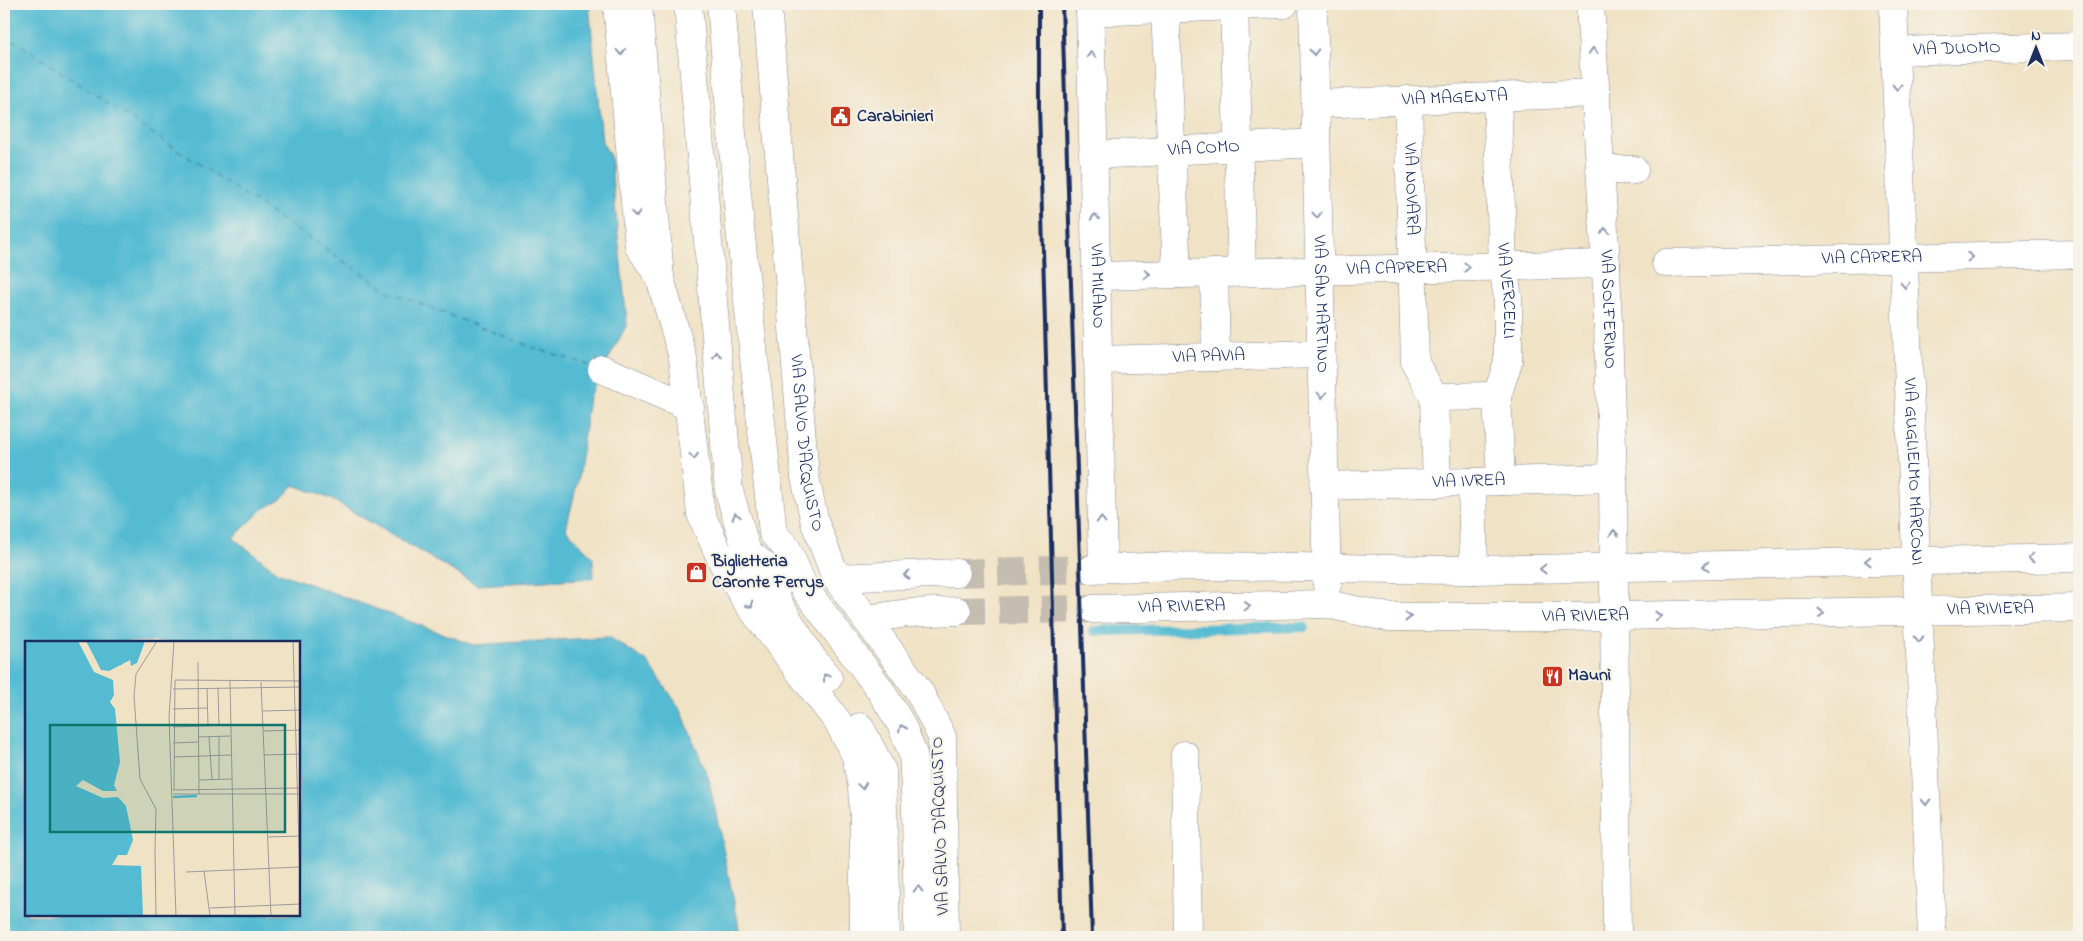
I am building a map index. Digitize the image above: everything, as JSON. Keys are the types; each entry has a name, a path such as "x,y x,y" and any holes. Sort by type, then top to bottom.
{"street":[{"path":"617,4 639,246 660,278"},
{"path":"638,4 660,278 684,358"},
{"path":"654,4 684,358 700,514 723,563 747,602 838,722 856,756 862,787 864,820 864,937"},
{"path":"670,4 696,330 690,407"},
{"path":"688,4 729,491 747,552 812,658 851,710 882,771 886,937"},
{"path":"705,4 747,484 783,582 814,632 872,705 893,750 898,791 900,937"},
{"path":"722,4 740,228 779,540 804,588 879,688 901,724 913,754 918,937"},
{"path":"739,4 783,582"},
{"name":"VIA SALVO D'ACQUISTO","path":"767,4 805,476 815,523 836,578 920,691 942,737 945,937"},
{"path":"1090,8 1165,9 1284,4"},
{"name":"VIA SAN MARTINO","path":"1313,4 1327,604"},
{"name":"VIA SOLFERINO","path":"1590,4 1602,170 1613,478 1616,617 1617,937"},
{"name":"VIA GUGLIELMO MARCONI","path":"1894,4 1932,937"},
{"path":"1234,6 1242,272"},
{"name":"VIA MILANO","path":"1090,8 1098,276 1097,569 1327,567"},
{"path":"1165,9 1177,274"},
{"name":"VIA DUOMO","path":"1896,51 2079,46"},
{"name":"VIA MAGENTA","path":"1315,104 1596,94"},
{"name":"VIA VERCELLI","path":"1497,97 1503,266 1508,298 1508,362 1497,396 1501,481"},
{"name":"VIA NOVARA","path":"1408,100 1415,363 1434,397 1437,483"},
{"name":"VIA COMO","path":"1093,155 1316,143"},
{"path":"1602,170 1634,170"},
{"name":"VIA CAPRERA","path":"1666,263 2079,254"},
{"name":"VIA CAPRERA","path":"1098,276 1606,264"},
{"path":"1214,273 1216,357"},
{"name":"VIA PAVIA","path":"1098,360 1321,354"},
{"path":"602,369 690,407"},
{"path":"1434,397 1497,396"},
{"name":"VIA IVREA","path":"1324,486 1613,478"},
{"path":"1472,482 1474,570"},
{"path":"747,552 783,582"},
{"path":"1327,567 1385,570 1474,570 2079,558"},
{"path":"836,578 956,573"},
{"name":"VIA RIVIERA","path":"1093,609 1327,604 1387,617 1616,617 2079,608"},
{"path":"866,619 908,613 958,611"},
{"path":"1185,755 1188,937"}],"water":[{"path":"4,4 589,4 602,142 610,156 627,324 589,396 578,479 566,529 593,558 593,578 477,585 331,499 294,485 280,500 263,509 233,538 277,572 473,645 609,637 648,662 681,710 709,780 738,922 739,937 4,937"}],"waterway":[{"path":"1094,631 1304,627"}],"ferry route":[{"path":"4,34 390,292 534,348 589,365"}],"tunnel":[{"path":"956,573 1092,569"},
{"path":"957,611 1093,609"}],"railway":[{"path":"1039,4 1039,106 1062,937"},
{"path":"1062,4 1092,937"}],"place":[{"name":"Carabinieri","path":"841,117"},
{"name":"Biglietteria Caronte Ferrys","path":"696,572"},
{"name":"Maunì","path":"1552,676"}]}
